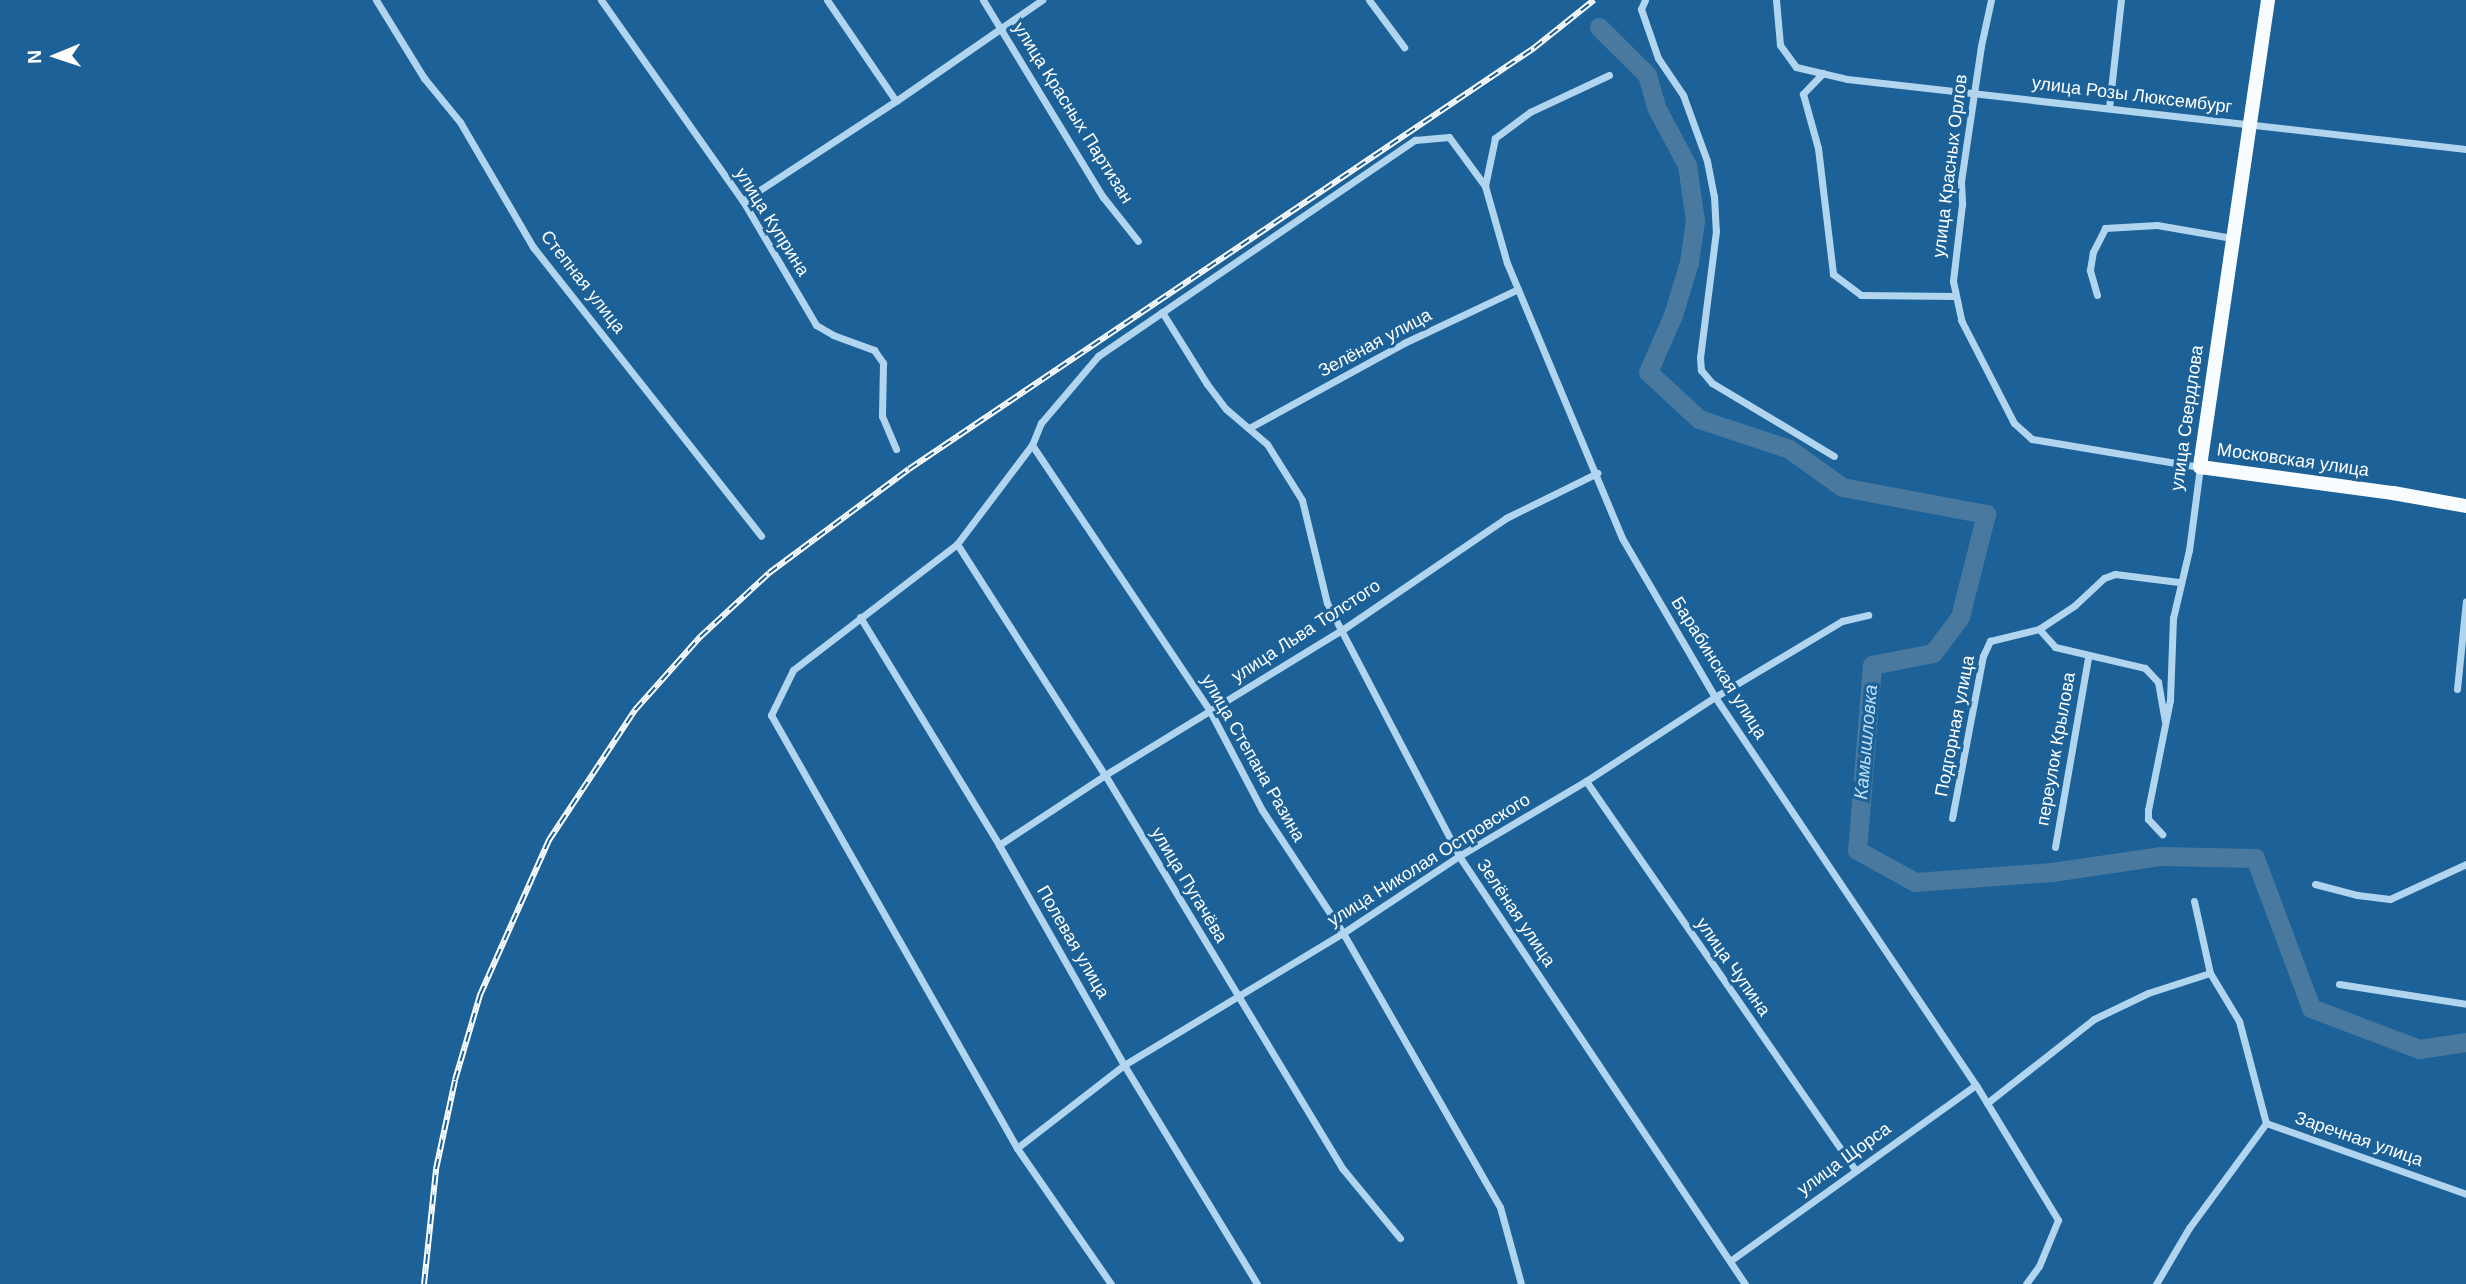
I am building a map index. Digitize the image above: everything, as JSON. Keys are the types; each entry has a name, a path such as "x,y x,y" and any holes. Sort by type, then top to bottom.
{"main road":[{"name":"улица Свердлова","path":"2200,467 2248,125 2269,0"},
{"name":"Московская улица","path":"2200,467 2393,493 2466,506"}],"street":[{"name":"Степная улица","path":"376,0 424,78 460,122 533,247 761,536"},
{"name":"улица Куприна","path":"601,0 743,201 816,325 833,335 874,349 883,363 882,415 896,449"},
{"path":"827,0 896,101"},
{"name":"улица Красных Партизан","path":"983,0 1103,197 1138,241"},
{"path":"743,201 896,101 1042,0"},
{"path":"1368,0 1404,47"},
{"path":"1645,0 1641,9 1658,58 1683,95 1707,161 1714,196 1716,231 1700,357 1702,370 1712,383 1834,456"},
{"name":"улица Розы Люксембург","path":"1776,0 1780,45 1796,67 1847,79 2466,149"},
{"name":"улица Красных Орлов","path":"1991,0 1961,182 1954,296 1961,320 2014,423 2032,439"},
{"path":"2109,108 2121,0"},
{"path":"1823,73 1803,94 1818,148 1833,274 1861,295 1954,296"},
{"name":"Барабинская улица","path":"1609,75 1530,112 1495,138 1485,186 1507,263 1622,538 1715,697 1976,1085 2058,1220 2039,1266 2026,1284"},
{"path":"1111,1284 1017,1147 771,715 793,670 957,544 1032,445 1041,423 1098,356 1415,140 1449,137 1485,186"},
{"path":"2096,295 2090,270 2093,252 2105,228 2157,225 2232,238"},
{"name":"Зелёная улица","path":"1249,428 1404,343 1518,289"},
{"name":"Зелёная улица","path":"1162,312 1207,384 1226,409 1267,444 1302,500 1327,603 1459,856 1745,1284"},
{"name":"Московская улица","path":"2032,439 2200,467"},
{"name":"улица Степана Разина","path":"1032,445 1210,711 1262,810 1343,933 1500,1207 1521,1284"},
{"name":"улица Свердлова","path":"2162,834 2148,819 2148,810 2165,721 2172,666 2173,618 2179,582 2189,550 2200,467"},
{"name":"улица Льва Толстого","path":"999,845 1105,775 1342,630 1506,518 1597,473"},
{"name":"улица Пугачёва","path":"957,544 1105,775 1342,1168 1400,1238"},
{"name":"Подгорная улица","path":"1952,818 1990,640 2039,629 2074,606 2104,578 2115,575 2179,582"},
{"path":"2457,689 2466,601"},
{"name":"улица Николая Островского","path":"1017,1147 1124,1065 1343,933 1459,856 1586,781 1715,697 1842,621 1868,615"},
{"name":"Полевая улица","path":"860,617 999,845 1124,1065 1257,1284"},
{"path":"2039,629 2055,647 2088,657 2124,662 2152,673 2158,681 2165,721"},
{"name":"переулок Крылова","path":"2055,847 2088,657"},
{"name":"улица Чупина","path":"1586,781 1855,1170"},
{"path":"2315,884 2390,899 2466,864"},
{"path":"2194,901 2210,973 2239,1021 2266,1124"},
{"path":"1987,1103 2094,1020 2148,993 2210,973"},
{"path":"2339,984 2466,1003"},
{"name":"улица Щорса","path":"1730,1261 1976,1085"},
{"name":"Заречная улица","path":"2156,1284 2189,1228 2266,1124 2466,1194"}],"waterway":[{"name":"Камышловка","path":"1599,27 1647,75 1657,109 1687,165 1695,221 1689,262 1673,315 1648,372 1699,419 1789,449 1842,487 1986,514 1960,617 1933,653 1872,665 1857,850 1915,882 2052,872 2160,856 2255,858 2311,1008 2419,1049 2466,1042"}],"railway":[{"path":"424,1284 436,1169 455,1080 480,995 549,840 635,710 700,637 769,573 909,469 1534,48 1594,0"}]}
